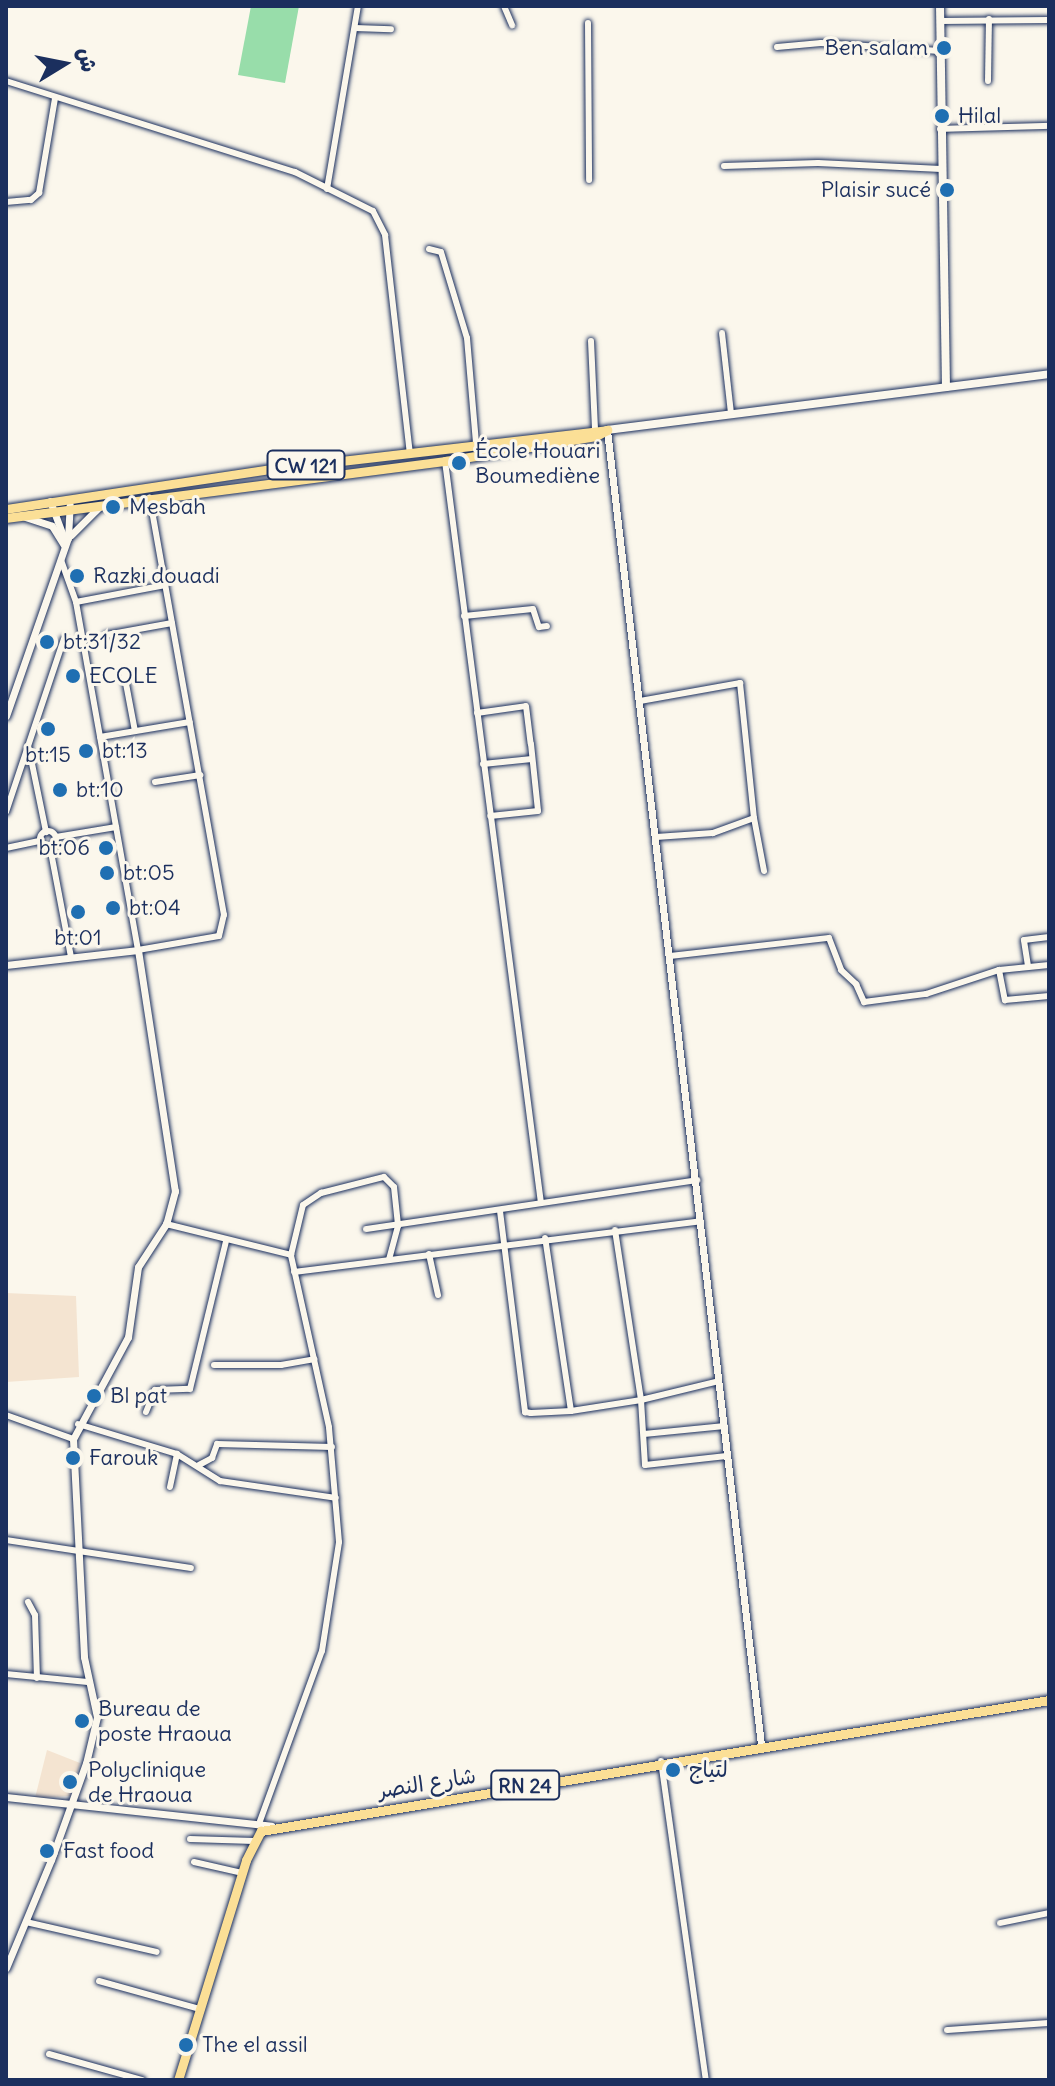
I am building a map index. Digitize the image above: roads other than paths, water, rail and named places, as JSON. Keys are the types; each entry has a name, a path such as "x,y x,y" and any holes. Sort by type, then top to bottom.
{"main road":[{"path":"940,6 946,387"},
{"name":"CW 121","path":"6,509 68,497 595,428 607,430 1049,374"},
{"path":"6,518 71,512 150,498 445,461 596,436 607,430"},
{"name":"شارع النصر","path":"271,1826 1049,1700"},
{"path":"178,2080 242,1873 254,1841 271,1826"}],"street":[{"path":"327,189 358,6"},
{"path":"504,6 512,25"},
{"path":"988,81 989,19"},
{"path":"940,21 1049,20"},
{"path":"588,23 589,180"},
{"path":"355,28 391,29"},
{"path":"777,47 821,43 940,51"},
{"path":"6,81 295,172 355,199 381,222 410,453"},
{"path":"6,202 31,200 39,193 55,98"},
{"path":"940,129 1049,126"},
{"path":"724,166 818,163 941,169"},
{"path":"429,249 441,252 467,338 476,444"},
{"path":"722,333 731,413"},
{"path":"591,341 595,428"},
{"path":"607,430 761,1745"},
{"path":"445,461 541,1203"},
{"path":"6,716 65,547 71,512 68,497"},
{"path":"6,965 212,939 224,931 200,775 150,498"},
{"path":"50,501 63,526 65,547"},
{"path":"65,547 78,525 100,507"},
{"path":"22,516 52,526 65,547"},
{"path":"6,1968 71,1805 97,1717 88,1682 73,1439 77,1424 128,1337 138,1267 166,1224 175,1191 138,950 76,602 61,560"},
{"path":"76,602 165,585"},
{"path":"464,616 533,609 539,627 547,626"},
{"path":"106,635 172,623"},
{"path":"6,812 64,639"},
{"path":"124,673 135,731"},
{"path":"640,701 740,683 754,818 764,871"},
{"path":"477,713 526,706 538,811 490,816"},
{"path":"100,737 190,722"},
{"path":"28,746 46,832 40,841"},
{"path":"483,764 532,759"},
{"path":"155,782 200,775"},
{"path":"656,837 713,833 754,818"},
{"path":"46,832 56,837 116,827"},
{"path":"56,837 50,847 71,957"},
{"path":"6,848 40,841 50,847"},
{"path":"1028,966 1024,940 1049,937"},
{"path":"670,956 829,938 841,970 856,984 864,1002 926,994 999,970 1049,965"},
{"path":"999,970 1005,1000 1049,996"},
{"path":"260,1821 322,1651 339,1542 332,1447 291,1255 303,1205 321,1193 384,1177 394,1187 398,1226 389,1259"},
{"path":"366,1229 697,1180"},
{"path":"500,1211 500,1245 525,1412 571,1411 641,1400 719,1381"},
{"path":"294,1272 545,1238 701,1221"},
{"path":"166,1224 291,1255"},
{"path":"615,1230 641,1400 645,1465 727,1456"},
{"path":"545,1238 571,1411"},
{"path":"146,1412 155,1390 190,1389 226,1241"},
{"path":"429,1254 438,1295"},
{"path":"214,1365 281,1365 314,1359"},
{"path":"6,1415 73,1439"},
{"path":"77,1424 177,1454 220,1481 336,1498"},
{"path":"644,1434 725,1426"},
{"path":"199,1465 212,1458 217,1444 332,1447"},
{"path":"170,1487 177,1454"},
{"path":"6,1540 191,1568"},
{"path":"28,1602 35,1615 37,1678"},
{"path":"6,1674 88,1682"},
{"path":"661,1761 706,2080"},
{"path":"6,1797 260,1821 271,1826"},
{"path":"190,1839 254,1841"},
{"path":"194,1862 242,1873"},
{"path":"1000,1923 1049,1913"},
{"path":"26,1922 157,1952"},
{"path":"99,1981 200,2009"},
{"path":"947,2030 1049,2023"},
{"path":"49,2054 142,2080"}],"place":[{"name":"Ben salam","path":"944,48"},
{"name":"Hilal","path":"942,116"},
{"name":"Plaisir sucé","path":"947,190"},
{"name":"École Houari Boumediène","path":"459,463"},
{"name":"Mesbah","path":"113,507"},
{"name":"Razki douadi","path":"77,576"},
{"name":"bt:31/32","path":"47,642"},
{"name":"ECOLE","path":"73,676"},
{"name":"bt:15","path":"48,729"},
{"name":"bt:13","path":"86,751"},
{"name":"bt:10","path":"60,790"},
{"name":"bt:06","path":"106,848"},
{"name":"bt:05","path":"107,873"},
{"name":"bt:04","path":"113,908"},
{"name":"bt:01","path":"78,912"},
{"name":"Bl pat","path":"94,1396"},
{"name":"Farouk","path":"73,1458"},
{"name":"Bureau de poste Hraoua","path":"82,1721"},
{"name":"لتياج","path":"673,1770"},
{"name":"Polyclinique de Hraoua","path":"70,1782"},
{"name":"Fast food","path":"47,1851"},
{"name":"The el assil","path":"186,2045"}]}
